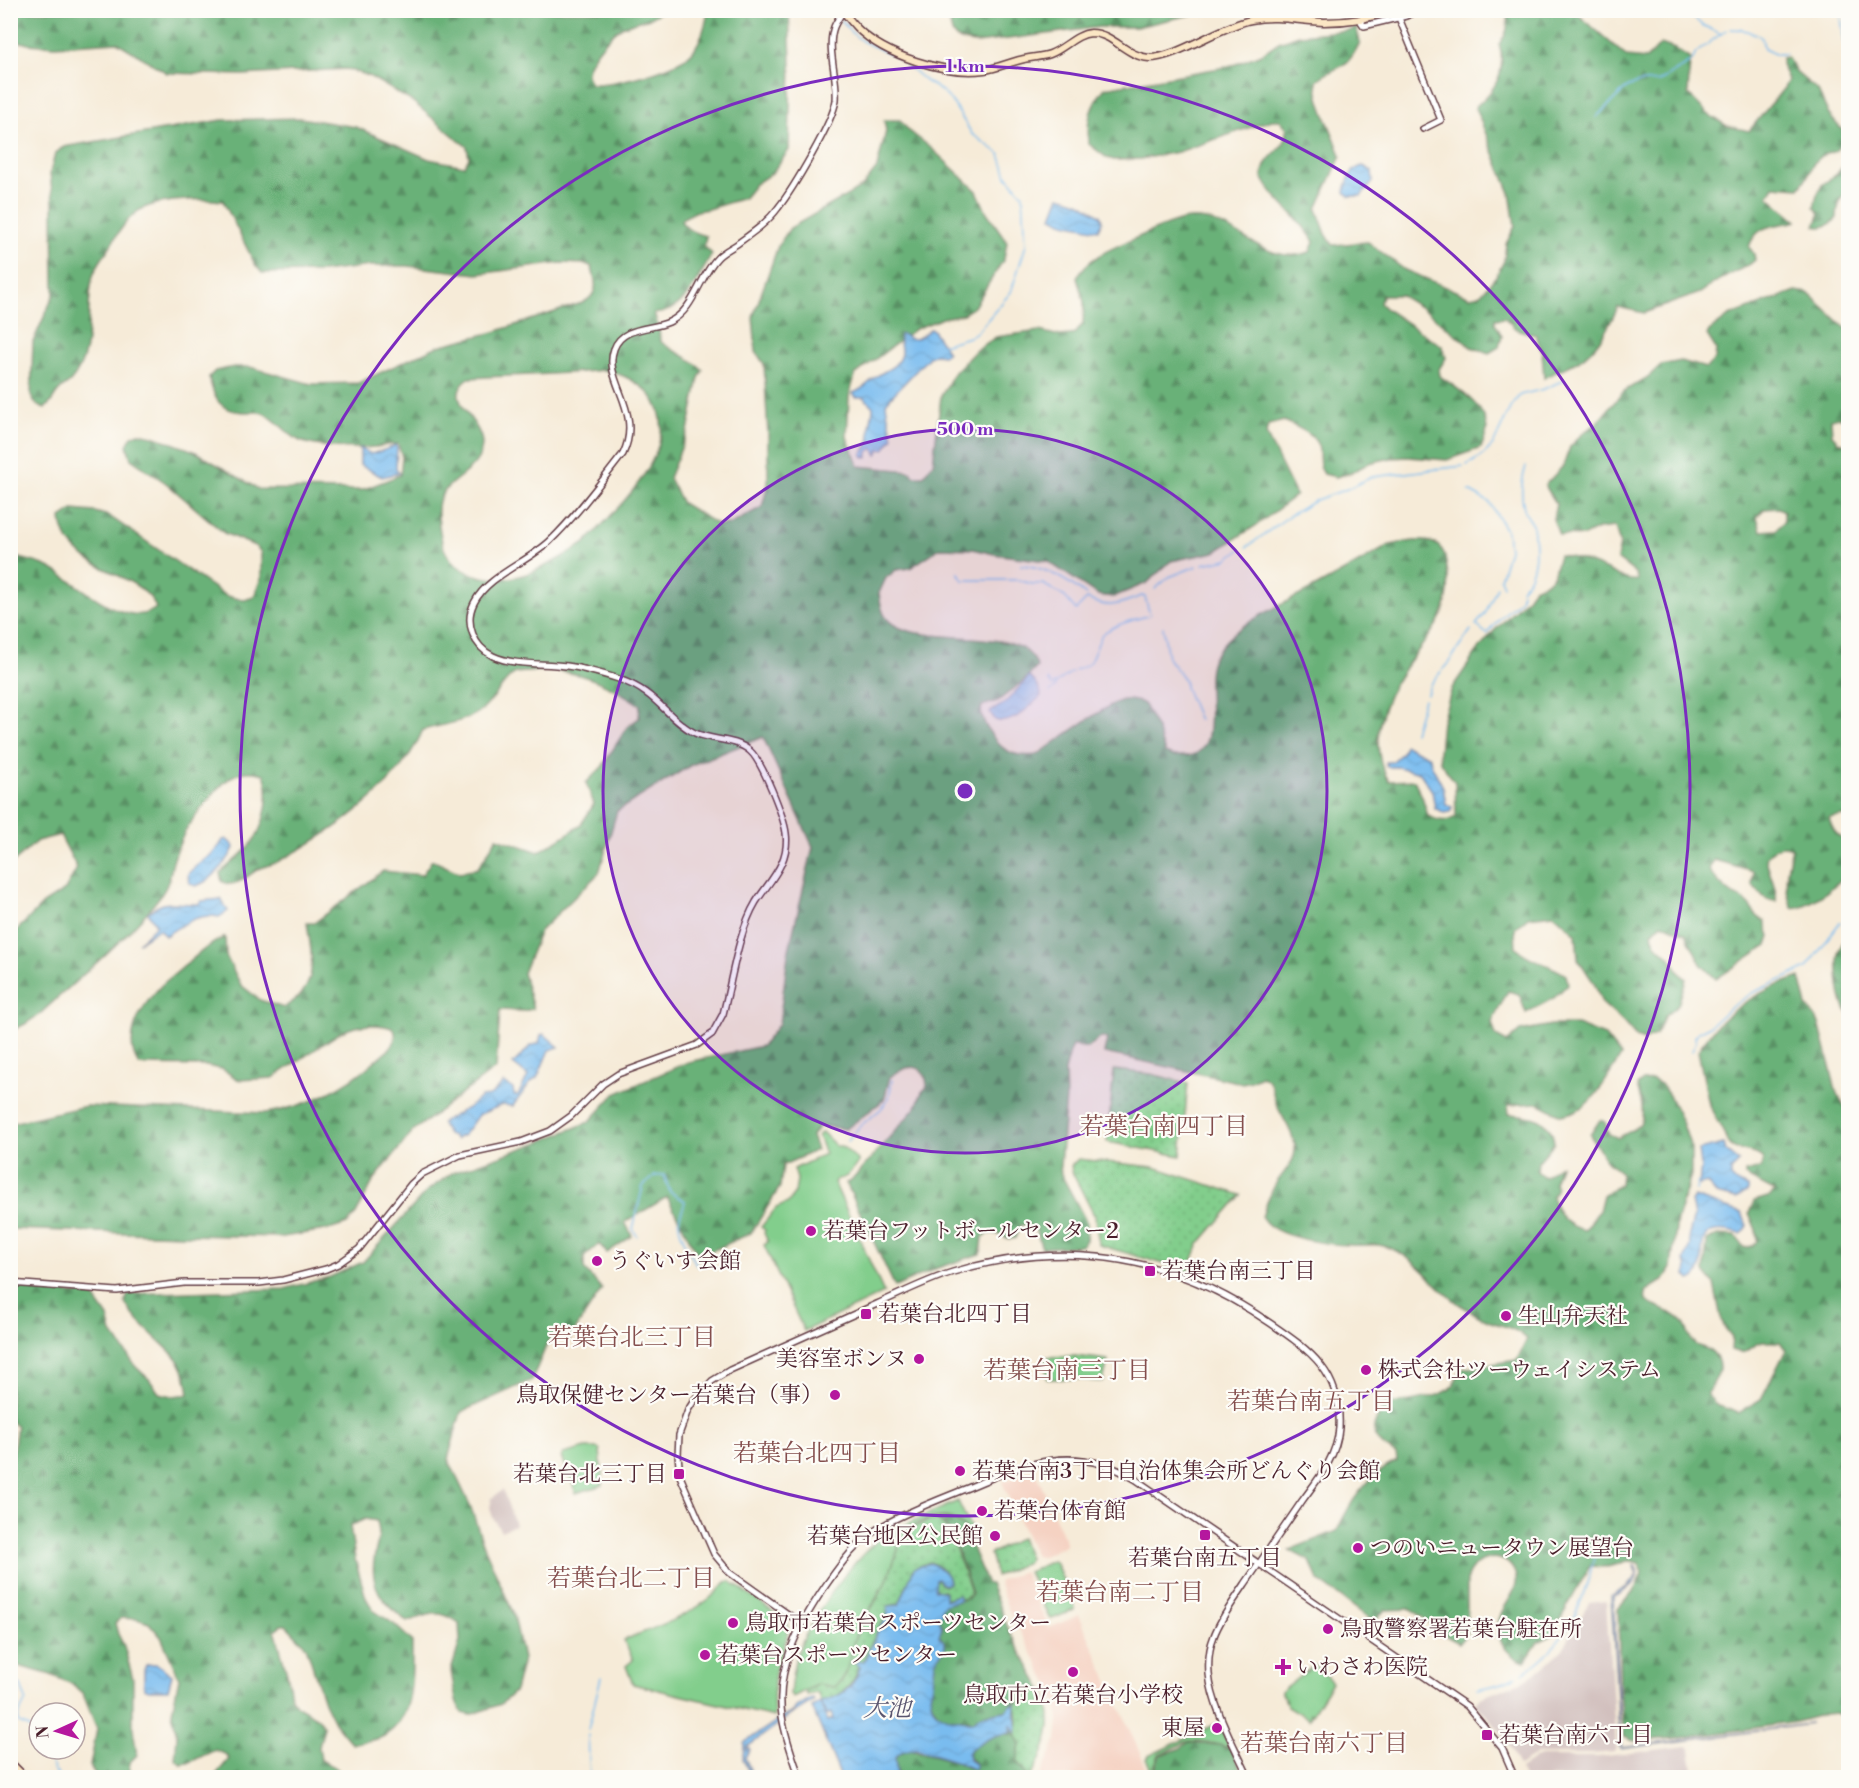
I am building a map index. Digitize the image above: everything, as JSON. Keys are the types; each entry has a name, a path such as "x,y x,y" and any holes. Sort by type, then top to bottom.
{"main road":[{"path":"843,11 866,35 903,56 940,68 965,71 1000,67 1048,55 1090,33 1108,38 1133,53 1150,58 1253,19 1280,17 1323,22 1359,19 1396,10"},
{"path":"10,1761 26,1778"}],"street":[{"path":"1359,19 1364,26 1421,10"},
{"path":"10,1283 117,1291 184,1282 259,1283 283,1280 326,1269 338,1264 359,1249 411,1184 422,1174 466,1153 521,1142 550,1131 571,1116 603,1084 618,1074 697,1045 712,1034 723,1014 747,921 756,903 779,871 786,851 786,833 759,760 740,744 693,732 644,691 627,683 581,668 495,657 482,650 473,638 470,615 473,604 481,591 550,542 623,454 629,442 630,422 612,362 614,349 620,340 629,333 669,322 678,315 693,299 718,257 768,220 790,191 832,116 836,99 833,29 843,11"},
{"path":"1399,18 1441,120 1423,129"},
{"path":"801,1624 730,1573 714,1554 684,1489 678,1466 679,1435 688,1410 712,1381 730,1370 951,1272 1000,1260 1093,1255 1163,1269 1189,1278 1244,1305 1294,1338 1310,1352 1331,1380 1337,1401 1338,1437 1334,1452 1318,1480 1215,1631 1208,1660 1212,1692 1249,1778"},
{"path":"800,1778 785,1729 781,1704 784,1673 801,1624 842,1563 866,1538 882,1526 1004,1472 1041,1461 1073,1460 1102,1465 1135,1479 1467,1706 1502,1748 1515,1778"}],"shaded area":[{"path":"1035,1471 1066,1542 1066,1545 1041,1557 1035,1556 1002,1482"},
{"path":"503,1490 515,1525 501,1531 490,1508 492,1498"},
{"name":"鳥取市立若葉台小学校","path":"1023,1571 1049,1628 1079,1615 1146,1767 1141,1777 1040,1777 1057,1739 1058,1707 1049,1685 1008,1609 998,1582"},
{"path":"1606,1601 1616,1748 1614,1752 1537,1754 1519,1766 1505,1738 1475,1704 1480,1698 1521,1682 1543,1668 1563,1649 1589,1603"},
{"path":"1687,1746 1690,1748 1694,1777 1523,1778 1520,1769 1538,1757 1598,1757"}],"green space":[{"path":"949,10 1208,11 1136,27 1100,27 977,43 962,41 954,35 950,26"},
{"path":"14,11 661,11 652,17 622,27 606,41 590,62 587,75 591,84 601,84 630,79 662,69 687,57 699,41 708,11 789,11 791,64 789,150 772,173 755,184 744,198 697,211 683,218 681,221 686,227 706,236 704,246 712,254 682,301 665,312 654,314 659,328 660,341 703,370 699,378 688,431 669,478 682,503 718,525 731,524 762,507 768,484 764,364 756,352 753,317 778,246 790,228 862,187 877,168 886,131 884,120 900,120 908,130 930,147 977,191 986,211 1007,242 1004,259 974,307 963,314 943,318 915,329 855,375 849,397 847,437 859,466 910,471 915,476 923,476 933,463 941,396 954,373 976,350 996,337 1039,331 1060,336 1076,332 1083,324 1084,302 1077,278 1086,265 1099,255 1174,222 1189,219 1220,224 1263,248 1277,253 1293,255 1310,252 1314,242 1309,233 1274,195 1262,177 1266,164 1286,139 1287,128 1280,120 1272,120 1178,152 1140,159 1114,160 1107,158 1089,144 1090,114 1105,88 1220,68 1261,54 1279,42 1299,35 1351,30 1356,27 1360,42 1351,58 1342,66 1317,80 1322,107 1341,156 1317,209 1326,234 1333,245 1368,242 1405,270 1470,297 1480,295 1496,276 1504,261 1506,244 1515,226 1510,193 1475,107 1489,94 1498,79 1502,63 1499,44 1507,29 1506,11 1574,11 1627,57 1646,59 1661,44 1675,49 1690,59 1688,94 1709,115 1727,126 1749,131 1784,88 1788,80 1781,64 1782,58 1787,57 1798,74 1818,91 1829,115 1843,131 1844,139 1836,151 1823,155 1814,163 1799,188 1774,186 1768,196 1797,221 1768,227 1757,234 1749,247 1755,260 1750,264 1700,293 1644,313 1618,307 1597,344 1585,356 1544,378 1542,353 1536,335 1516,329 1505,318 1495,319 1502,336 1499,347 1489,353 1471,347 1428,312 1400,295 1382,295 1380,303 1386,309 1442,346 1446,358 1439,369 1440,376 1470,398 1482,412 1487,431 1481,448 1447,460 1391,458 1369,463 1351,473 1336,477 1324,474 1322,471 1318,445 1315,440 1306,432 1284,421 1268,425 1266,434 1296,495 1257,525 1215,552 1171,561 1147,583 1113,597 1098,595 1047,561 973,549 940,548 910,568 896,570 886,578 879,593 885,616 898,627 917,633 1012,644 1028,653 1037,667 998,701 982,706 981,711 989,731 1003,748 1011,753 1037,755 1117,702 1129,700 1143,703 1157,729 1165,753 1173,756 1187,756 1199,752 1206,743 1210,715 1210,669 1213,658 1231,636 1254,619 1390,545 1403,542 1432,542 1438,545 1444,554 1448,581 1447,598 1436,625 1391,692 1379,726 1378,742 1382,767 1389,781 1414,780 1428,816 1446,821 1456,816 1455,782 1440,762 1442,721 1452,688 1476,653 1534,588 1553,576 1559,555 1585,561 1627,579 1638,580 1635,573 1617,559 1620,545 1615,527 1598,529 1584,536 1559,535 1553,519 1556,504 1545,485 1563,466 1570,447 1584,432 1595,425 1624,391 1648,377 1661,365 1681,361 1706,368 1715,359 1716,349 1707,335 1729,316 1796,291 1808,293 1848,330 1848,423 1839,417 1831,419 1832,435 1839,442 1848,443 1848,817 1842,815 1829,818 1835,832 1848,842 1848,874 1816,900 1792,908 1786,878 1792,848 1778,847 1766,857 1776,901 1765,898 1752,884 1754,871 1714,860 1709,869 1716,878 1729,892 1745,901 1758,917 1765,921 1770,936 1767,945 1716,979 1701,964 1686,934 1662,923 1652,933 1654,941 1686,979 1678,1005 1666,1015 1655,1035 1644,1040 1636,1037 1602,1003 1594,983 1578,959 1576,934 1554,914 1528,917 1515,928 1516,948 1527,956 1566,975 1568,984 1554,998 1526,1013 1519,994 1508,991 1492,1022 1496,1036 1507,1042 1520,1031 1551,1025 1577,1025 1605,1036 1621,1056 1590,1101 1572,1112 1561,1115 1538,1103 1508,1105 1509,1114 1532,1117 1549,1128 1554,1143 1538,1162 1537,1171 1544,1177 1560,1165 1554,1183 1557,1188 1552,1197 1564,1219 1573,1226 1585,1230 1599,1211 1603,1195 1620,1184 1621,1173 1607,1162 1590,1135 1600,1120 1605,1122 1609,1134 1618,1138 1637,1127 1641,1121 1642,1111 1637,1086 1643,1081 1653,1080 1661,1084 1670,1097 1691,1148 1691,1175 1677,1220 1671,1268 1664,1280 1645,1292 1646,1301 1678,1317 1693,1342 1715,1355 1719,1366 1718,1372 1707,1394 1716,1405 1739,1413 1761,1399 1786,1350 1780,1342 1769,1342 1759,1343 1745,1352 1731,1350 1732,1338 1721,1318 1714,1284 1704,1272 1707,1241 1718,1235 1736,1236 1744,1248 1752,1246 1757,1241 1756,1230 1749,1213 1754,1201 1771,1196 1774,1191 1745,1176 1745,1172 1761,1168 1763,1159 1756,1154 1738,1150 1730,1145 1709,1105 1698,1051 1717,1025 1729,1014 1756,996 1800,977 1807,1006 1819,1023 1837,1094 1848,1112 1848,1720 1836,1713 1796,1722 1690,1737 1634,1741 1624,1737 1618,1609 1635,1589 1642,1573 1639,1563 1627,1561 1606,1567 1590,1566 1551,1636 1538,1642 1525,1662 1506,1649 1499,1636 1501,1614 1513,1593 1516,1582 1514,1571 1503,1560 1496,1558 1482,1561 1470,1571 1467,1578 1467,1633 1459,1643 1412,1609 1385,1610 1374,1622 1318,1580 1310,1561 1289,1550 1337,1531 1361,1490 1377,1474 1397,1461 1396,1454 1380,1443 1374,1433 1376,1421 1385,1405 1441,1394 1453,1386 1461,1369 1517,1360 1527,1339 1508,1327 1486,1320 1459,1304 1412,1261 1391,1248 1379,1245 1316,1242 1289,1235 1268,1224 1262,1217 1264,1209 1274,1187 1294,1158 1295,1146 1270,1084 1265,1078 1261,1076 1242,1083 1104,1053 1107,1039 1102,1037 1087,1048 1072,1045 1065,1071 1066,1098 1060,1166 1061,1174 1087,1223 1086,1240 1081,1246 1042,1248 1034,1228 1020,1225 1015,1238 1010,1239 993,1233 987,1235 983,1237 981,1254 937,1268 895,1287 846,1183 851,1181 916,1107 922,1092 927,1087 923,1072 914,1067 902,1070 890,1077 884,1100 846,1129 819,1126 812,1136 817,1150 783,1165 780,1187 751,1233 699,1257 667,1197 625,1222 632,1236 607,1253 599,1244 584,1257 584,1269 602,1289 568,1341 551,1334 532,1380 461,1412 448,1459 470,1505 484,1546 514,1615 523,1659 515,1691 501,1704 470,1715 462,1713 456,1701 451,1671 460,1641 459,1623 440,1614 428,1615 407,1622 384,1600 376,1585 373,1566 379,1535 377,1521 365,1519 350,1526 355,1559 366,1598 373,1610 394,1624 412,1641 410,1693 402,1718 394,1728 381,1738 352,1744 334,1722 324,1702 306,1646 286,1625 281,1625 275,1630 288,1677 291,1698 296,1705 318,1718 324,1727 319,1747 321,1760 336,1768 345,1777 214,1777 229,1759 225,1754 215,1750 181,1764 175,1759 177,1736 172,1712 179,1678 161,1637 149,1623 137,1619 121,1618 115,1623 133,1679 133,1728 137,1755 129,1763 130,1771 136,1776 97,1777 90,1766 97,1729 83,1694 72,1684 51,1675 11,1664 10,1469 17,1427 10,1421 11,1286 37,1287 94,1297 108,1317 112,1333 136,1367 159,1393 173,1396 189,1394 188,1385 179,1363 130,1311 125,1303 128,1294 284,1289 330,1277 363,1262 427,1191 452,1173 589,1122 615,1094 688,1062 762,1046 779,1024 788,954 813,847 763,737 691,765 617,811 599,873 540,931 523,973 533,1009 500,1010 496,1068 413,1131 374,1180 356,1214 347,1224 332,1229 283,1237 11,1229 11,1123 86,1106 266,1113 311,1101 340,1087 385,1053 394,1042 394,1029 374,1025 361,1026 341,1032 273,1078 239,1080 222,1069 206,1066 139,1065 132,1045 135,1025 151,997 202,950 218,940 225,937 226,956 241,985 260,1000 284,1008 300,995 310,977 312,959 307,923 314,923 383,871 422,875 432,860 460,873 478,868 497,838 539,852 580,826 594,804 586,783 602,767 627,727 639,718 640,705 614,689 573,673 543,670 515,673 476,714 423,730 398,771 381,789 342,822 300,850 231,884 222,881 220,873 254,840 263,821 267,797 264,774 248,772 233,776 213,794 186,830 175,855 165,888 148,911 119,942 40,1014 11,1031 11,936 43,904 65,890 77,868 60,835 37,841 11,863 11,556 33,561 58,572 115,609 130,614 144,614 156,608 148,595 89,560 76,550 66,536 61,518 73,510 95,512 109,516 226,596 244,600 254,597 261,578 261,552 255,546 224,533 166,483 131,459 127,445 132,436 139,433 153,436 194,451 258,489 362,490 400,475 402,457 398,444 347,448 326,447 300,441 263,413 236,411 223,406 213,392 209,377 215,371 234,367 250,367 311,384 358,383 438,346 494,332 582,303 588,300 595,288 591,266 585,264 561,263 477,274 407,266 370,266 322,272 262,273 255,264 223,201 191,200 155,204 137,212 129,220 97,267 90,293 86,346 78,371 45,408 39,406 31,394 33,342 54,294 53,201 50,173 55,154 63,147 222,120 300,118 356,127 429,159 464,166 469,157 467,147 413,102 369,76 346,69 243,75 167,73 117,42 55,46 28,44 18,41 13,34","holes":["604,370 618,374 641,386 651,396 660,415 661,435 655,455 644,476 629,495 585,543 529,573 516,577 488,578 475,575 453,561 445,551 441,537 438,505 449,486 476,462 482,444 476,426 460,401 461,386 469,378","1779,508 1784,511 1784,522 1776,530 1761,531 1757,517 1764,509"]},
{"path":"1845,163 1848,169 1848,189 1840,202 1837,218 1827,225 1815,226 1820,213 1814,207 1817,195 1822,185 1837,174"},
{"path":"1848,932 1848,1013 1840,993 1838,959"},
{"path":"1114,1070 1151,1074 1188,1083 1181,1156 1107,1142"},
{"name":"若葉台フットボールセンター2","path":"822,1132 836,1146 844,1148 858,1160 847,1176 834,1182 884,1293 804,1331 764,1245 768,1242 765,1230 761,1227 776,1208 788,1203 795,1193 797,1179 794,1169 825,1154 818,1136"},
{"path":"1078,1159 1154,1167 1241,1195 1199,1244 1188,1271 1099,1245 1095,1217 1071,1166"},
{"path":"1075,1356 1108,1360 1103,1382 1047,1379 1045,1357"},
{"path":"586,1448 600,1450 603,1485 576,1493 562,1457 563,1454"},
{"path":"958,1501 972,1531 968,1532 952,1519 944,1517 925,1520 898,1533 898,1550 885,1585 881,1588 858,1631 843,1678 833,1687 818,1684 793,1697 790,1694 797,1654 821,1608 844,1576 869,1549 889,1533"},
{"path":"938,1517 950,1533 971,1595 960,1600 958,1595 945,1599 945,1591 938,1591 934,1586 938,1578 944,1586 949,1583 947,1575 937,1565 930,1562 914,1568 899,1604 888,1606 887,1617 878,1629 863,1661 859,1662 855,1659 853,1662 859,1667 848,1686 834,1697 821,1701 817,1693 807,1695 805,1691 818,1684 833,1687 843,1679 849,1666 858,1631 885,1585 898,1550 898,1533"},
{"path":"940,1517 954,1520 963,1526 1010,1633 1041,1688 1011,1705 1006,1711 981,1715 972,1722 940,1715 932,1705 930,1695 935,1662 945,1647 945,1642 939,1636 943,1626 938,1617 945,1605 969,1597 972,1593 951,1532 939,1520"},
{"path":"1021,1538 1029,1558 1028,1562 996,1576 990,1554"},
{"path":"1052,1561 1055,1562 1075,1607 1074,1610 1052,1619 1049,1618 1028,1572"},
{"name":"若葉台スポーツセンター","path":"730,1581 786,1621 787,1639 775,1674 774,1717 633,1684 626,1666 633,1660 624,1640 693,1610"},
{"path":"1315,1665 1332,1682 1312,1714 1309,1713 1311,1715 1309,1719 1288,1706 1281,1691"},
{"path":"1042,1688 1050,1712 1049,1734 1037,1765 1031,1777 1028,1777 1017,1762 1020,1744 1015,1733 1018,1722 1016,1704"},
{"path":"1216,1724 1220,1726 1230,1748 1208,1742 1186,1742 1159,1754 1150,1777 1146,1777 1150,1767 1146,1759 1148,1756"},
{"path":"1011,1725 1020,1744 1017,1762 1027,1777 898,1777 895,1758 908,1750 975,1768 975,1763 968,1757 970,1749 997,1734 1010,1734"},
{"path":"1189,1742 1219,1745 1232,1750 1245,1777 1152,1776 1160,1755 1179,1749"}],"water":[{"path":"1363,166 1372,171 1373,182 1361,196 1349,196 1345,192 1348,179 1355,169"},
{"path":"1060,196 1079,202 1100,215 1102,221 1098,230 1064,223 1052,217"},
{"path":"930,329 948,352 944,355 935,354 929,357 886,403 893,437 884,450 880,449 877,455 873,448 868,452 868,458 862,456 869,441 873,407 864,397 856,397 853,393 897,362 901,354 900,335 916,339"},
{"path":"395,445 397,447 396,468 399,473 382,477 360,465 360,448 371,454"},
{"path":"1029,677 1037,685 1041,696 1014,718 995,720 990,712 1005,703"},
{"path":"1405,745 1430,757 1431,764 1443,787 1446,804 1452,807 1450,812 1444,813 1435,808 1432,791 1420,773 1398,767 1387,767 1386,762 1392,762 1402,753"},
{"path":"226,839 234,848 223,866 201,884 195,886 189,882 188,874"},
{"path":"221,899 228,911 219,917 197,918 165,936 159,929 138,943 156,925 148,913 154,908 167,903 199,904 201,901"},
{"path":"544,1034 559,1047 549,1050 537,1078 530,1083 513,1106 502,1105 478,1115 463,1136 456,1140 448,1134 441,1123 469,1107 481,1097 490,1096 504,1083 513,1089 514,1095 518,1095 528,1076 513,1064 531,1046 539,1043 541,1035"},
{"path":"1724,1144 1726,1151 1739,1162 1731,1170 1731,1177 1737,1183 1748,1187 1748,1191 1736,1199 1716,1194 1707,1183 1699,1185 1701,1166 1699,1150"},
{"path":"1694,1197 1742,1213 1747,1226 1741,1234 1722,1230 1710,1232 1702,1247 1701,1267 1698,1275 1690,1280 1686,1275 1687,1266 1684,1261 1690,1245 1689,1235 1694,1216 1691,1202"},
{"name":"大池","path":"930,1563 945,1573 949,1583 944,1585 938,1578 936,1579 935,1590 945,1592 945,1600 958,1595 960,1600 945,1605 938,1617 942,1626 939,1636 945,1642 945,1647 935,1662 930,1695 932,1705 936,1712 950,1719 972,1722 981,1715 1006,1711 1015,1704 1017,1732 1014,1732 1011,1724 1010,1733 993,1737 971,1749 968,1753 969,1760 975,1764 973,1769 916,1749 903,1751 895,1757 897,1777 841,1777 812,1707 820,1702 828,1721 833,1719 831,1713 827,1715 821,1701 839,1695 853,1682 860,1667 854,1662 855,1660 864,1661 879,1629 888,1617 889,1606 899,1605 914,1568"},
{"path":"1637,1575 1632,1585 1613,1597 1621,1748 1810,1724 1620,1749 1611,1596 1627,1587"},
{"path":"157,1664 172,1675 168,1690 144,1688 144,1670 146,1665"},
{"path":"812,1698 814,1700 746,1748 750,1750 745,1757 753,1777 751,1777 743,1759 744,1743"}],"waterway":[{"path":"834,10 838,16"},
{"path":"1403,13 1410,10"},
{"path":"1684,10 1702,25 1721,34"},
{"path":"1840,10 1848,69"},
{"path":"841,20 862,41 899,58 924,80 943,92 953,103 972,134 1000,154 1007,176 1023,195 1026,245 1011,292 978,331 969,337 942,345"},
{"path":"1731,29 1755,34 1762,38 1764,49 1775,54 1786,54"},
{"path":"1596,117 1630,86 1637,83 1658,82 1692,61 1696,53 1726,30"},
{"path":"1467,465 1481,457 1493,445 1511,406 1520,395 1544,389 1564,380"},
{"path":"1247,547 1289,516 1316,500 1372,477 1463,466"},
{"path":"1521,589 1527,582 1533,567 1535,551 1533,526 1526,514 1522,496 1526,467"},
{"path":"1469,491 1489,502 1507,532 1509,550 1500,579 1503,586"},
{"path":"1203,564 1227,559 1241,549"},
{"path":"1021,565 1047,571 1086,595"},
{"path":"1155,589 1169,577 1197,566"},
{"path":"958,572 963,580 1018,580 1043,584 1065,597 1076,610 1087,599 1109,605 1142,596 1145,597 1150,615"},
{"path":"1497,587 1486,612 1476,625 1487,634 1500,618 1520,600 1522,592"},
{"path":"1075,670 1090,662 1102,634 1118,625 1147,616"},
{"path":"1163,627 1168,658 1185,681 1185,687 1199,720"},
{"path":"1427,694 1430,685 1471,630"},
{"path":"1048,680 1052,686 1072,672"},
{"path":"1050,692 1056,684"},
{"path":"1414,732 1424,699"},
{"path":"1692,1051 1698,1032 1710,1026 1731,1007 1752,993 1807,968 1840,922"},
{"path":"848,1141 860,1126 881,1109 889,1098 892,1080"},
{"path":"637,1236 633,1229 643,1186 655,1176 664,1175 670,1192 685,1201 679,1225 682,1237 697,1266"},
{"path":"1696,1190 1698,1182"},
{"path":"1523,1673 1552,1649 1563,1636 1578,1607 1595,1555"},
{"path":"1478,1689 1499,1684 1516,1676"},
{"path":"588,1730 601,1677"},
{"path":"10,1679 21,1686 26,1700 18,1716 19,1723 27,1726"},
{"path":"588,1735 590,1778"},
{"path":"50,1761 54,1769"},
{"path":"53,1770 62,1778"}],"place":[{"name":"若葉台フットボールセンター2","path":"811,1231"},
{"name":"うぐいす会館","path":"597,1261"},
{"name":"若葉台南三丁目","path":"1150,1271"},
{"name":"若葉台北四丁目","path":"866,1314"},
{"name":"生山弁天社","path":"1506,1316"},
{"name":"美容室ボンヌ","path":"919,1359"},
{"name":"株式会社ツーウェイシステム","path":"1366,1370"},
{"name":"鳥取保健センター若葉台（事）","path":"835,1395"},
{"name":"若葉台南3丁目自治体集会所どんぐり会館","path":"960,1471"},
{"name":"若葉台北三丁目","path":"679,1474"},
{"name":"若葉台体育館","path":"982,1511"},
{"name":"若葉台南五丁目","path":"1205,1535"},
{"name":"若葉台地区公民館","path":"995,1536"},
{"name":"つのいニュータウン展望台","path":"1358,1548"},
{"name":"鳥取市若葉台スポーツセンター","path":"733,1623"},
{"name":"鳥取警察署若葉台駐在所","path":"1328,1629"},
{"name":"若葉台スポーツセンター","path":"705,1655"},
{"name":"いわさわ医院","path":"1283,1667"},
{"name":"鳥取市立若葉台小学校","path":"1073,1672"},
{"name":"東屋","path":"1217,1728"},
{"name":"若葉台南六丁目","path":"1487,1735"}],"district":[{"name":"若葉台南四丁目","path":"1164,1127"},
{"name":"若葉台北三丁目","path":"632,1338"},
{"name":"若葉台南三丁目","path":"1067,1371"},
{"name":"若葉台南五丁目","path":"1311,1402"},
{"name":"若葉台北四丁目","path":"817,1454"},
{"name":"若葉台北二丁目","path":"631,1579"},
{"name":"若葉台南二丁目","path":"1120,1593"},
{"name":"若葉台南六丁目","path":"1324,1744"}]}
